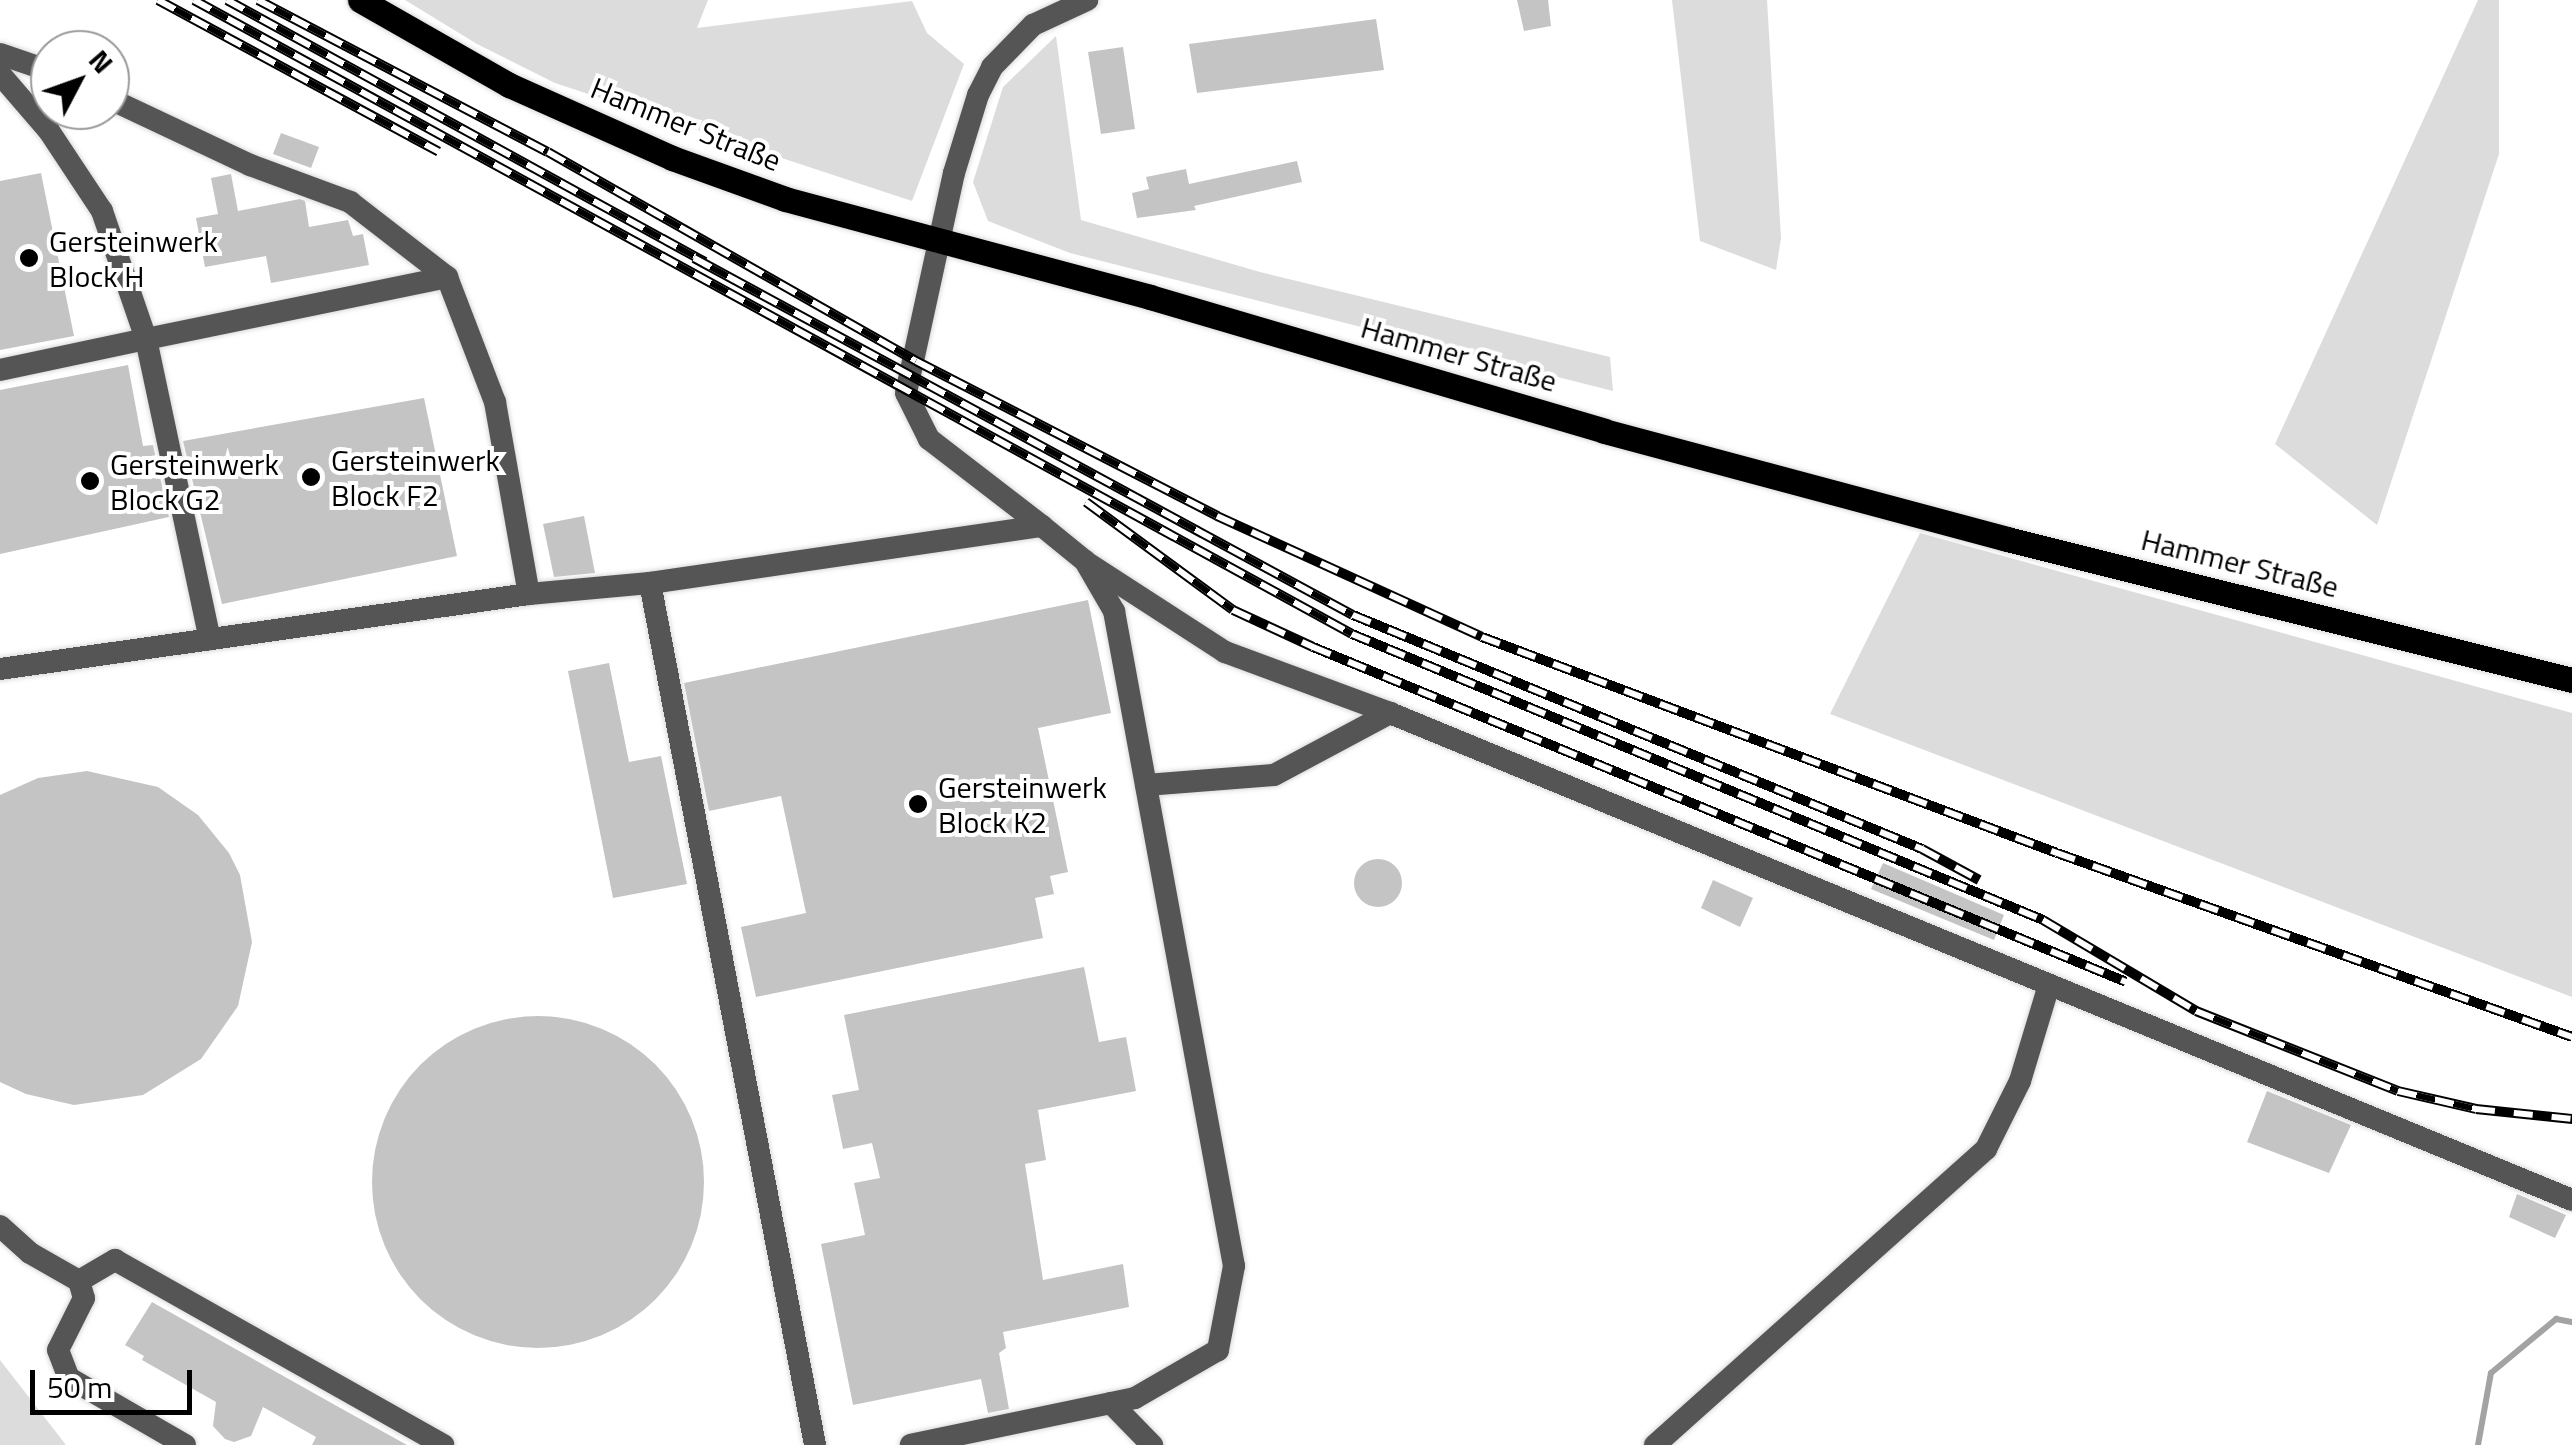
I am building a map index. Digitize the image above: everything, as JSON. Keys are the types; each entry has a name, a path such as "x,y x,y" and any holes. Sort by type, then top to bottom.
{"main road":[{"name":"Hammer Straße","path":"360,0 508,85 672,158 785,199 940,244 1150,297 1604,430 1988,534 2572,680"}],"street":[{"path":"1087,0 1033,25 992,67 959,157 906,393 928,439 1085,561 1225,652 1390,713 2572,1200"},
{"path":"0,54 30,64"},
{"path":"0,74 49,131 102,211 146,338 210,639"},
{"path":"130,108 250,165 350,202 447,277 495,402 528,594"},
{"path":"0,370 447,277"},
{"path":"0,669 528,594 650,583 1042,526"},
{"path":"911,1445 1135,1398 1218,1350 1234,1266 1114,611 1085,561"},
{"path":"650,583 815,1445"},
{"path":"1146,785 1274,774 1390,713"},
{"path":"1656,1445 1986,1150 2020,1081 2049,985"},
{"path":"0,1226 30,1253 79,1281 84,1298 58,1350 69,1378 186,1445"},
{"path":"79,1281 115,1260 443,1445"},
{"path":"1111,1403 1152,1445"}],"shaded area":[{"path":"405,0 708,0 697,28 912,1 927,33 964,64 912,201 555,83 477,44"},
{"path":"1672,0 1767,0 1781,238 1776,270 1700,241"},
{"path":"2478,0 2499,0 2499,154 2377,525 2275,444"},
{"path":"1056,36 1081,220 1260,272 1610,357 1613,391 1070,253 988,221 973,182 1003,87"},
{"path":"1920,533 2572,713 2572,997 1830,714"},
{"path":"0,1360 66,1445 0,1445"}],"building":[{"path":"1517,0 1548,0 1551,26 1524,31"},
{"path":"1376,19 1384,70 1197,93 1189,44"},
{"path":"1123,47 1135,129 1101,134 1088,52"},
{"path":"281,133 319,147 311,168 273,154"},
{"path":"1297,161 1302,182 1194,206 1196,210 1137,218 1132,193 1149,189 1146,177 1186,169 1189,184"},
{"name":"Gersteinwerk Block H","path":"41,173 74,336 0,350 0,181"},
{"path":"231,174 238,211 305,201 309,227 348,220 353,236 363,234 369,265 271,283 266,256 205,267 196,218 218,214 211,178"},
{"name":"Gersteinwerk Block G2","path":"128,365 143,446 153,445 169,517 0,554 0,390"},
{"name":"Gersteinwerk Block F2","path":"424,398 457,556 222,604 183,441"},
{"path":"584,516 595,573 554,577 543,524"},
{"name":"Gersteinwerk Block K2","path":"1088,600 1111,713 1038,728 1068,872 1050,876 1054,894 1035,898 1043,938 756,997 741,927 806,913 781,796 709,811 684,683"},
{"path":"609,663 629,762 661,756 687,884 613,898 568,671"},
{"path":"87,771 158,787 198,815 229,853 240,875 252,942 238,1006 201,1059 143,1095 74,1105 26,1094 0,1082 0,795 38,778"},
{"path":"1378,859 1395,866 1402,883 1395,900 1378,907 1361,900 1354,883 1361,866"},
{"path":"1883,863 2004,915 1994,940 1871,889"},
{"path":"1713,880 1753,898 1740,927 1701,908"},
{"path":"1084,967 1099,1042 1126,1037 1136,1091 1038,1110 1046,1160 1025,1164 1043,1280 1123,1264 1129,1307 1003,1332 1006,1348 999,1353 1009,1409 988,1413 981,1379 853,1405 821,1244 865,1235 854,1183 880,1178 872,1143 843,1149 832,1095 859,1090 844,1015"},
{"path":"538,1016 570,1019 601,1029 630,1044 655,1065 676,1090 691,1119 701,1150 701,1214 691,1245 676,1274 655,1299 630,1320 601,1335 570,1345 538,1348 506,1345 475,1335 446,1320 421,1299 400,1274 385,1245 375,1214 372,1182 375,1150 385,1119 400,1090 421,1065 446,1044 475,1029 506,1019"},
{"path":"2267,1091 2351,1125 2329,1173 2247,1142"},
{"path":"2517,1194 2566,1215 2555,1238 2509,1217"},
{"path":"152,1302 407,1445 312,1445 316,1437 263,1407 251,1436 234,1442 225,1439 213,1426 216,1402 142,1360 144,1356 125,1345"}],"waterway":[{"path":"2478,1445 2491,1373 2556,1319 2572,1322"}],"railway":[{"path":"158,0 439,152"},
{"path":"194,0 1352,634 2043,920 2196,1011 2398,1091 2476,1109 2572,1119"},
{"path":"227,0 705,262"},
{"path":"258,0 548,152 916,361 1217,516 1482,637 2057,853 2572,1037"},
{"path":"694,258 1353,615 1922,849 1979,880"},
{"path":"1086,502 1233,610 1313,647 2126,982"}],"place":[{"name":"Gersteinwerk Block H","path":"29,258"},
{"name":"Gersteinwerk Block F2","path":"311,477"},
{"name":"Gersteinwerk Block G2","path":"90,481"},
{"name":"Gersteinwerk Block K2","path":"918,804"}]}
